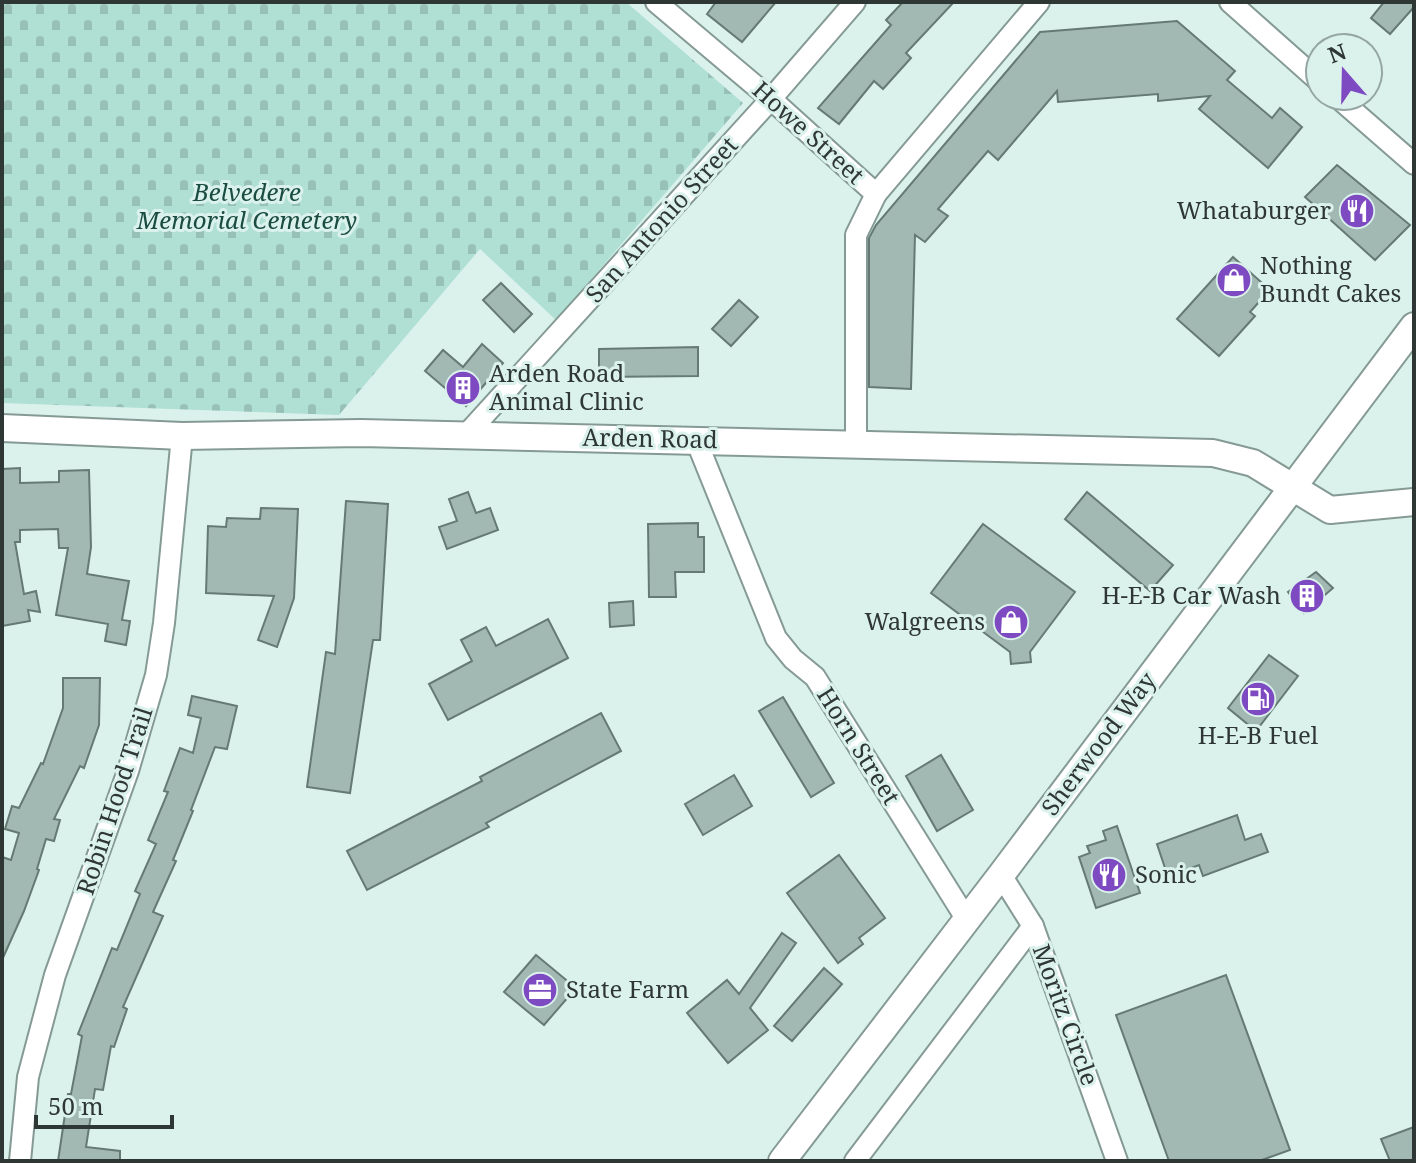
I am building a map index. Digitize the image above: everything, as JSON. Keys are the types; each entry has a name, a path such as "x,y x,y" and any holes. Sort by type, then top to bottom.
{"main road":[{"name":"Sherwood Way","path":"782,1161 1414,326"},
{"name":"Arden Road","path":"2,428 182,436 361,433 1213,453 1253,463 1330,510 1414,502"}],"street":[{"name":"Howe Street","path":"656,2 771,99 876,194 856,235 856,443"},
{"name":"San Antonio Street","path":"466,435 855,2"},
{"path":"876,194 1039,2"},
{"path":"1230,2 1304,68"},
{"path":"1354,112 1414,164"},
{"name":"Robin Hood Trail","path":"20,1161 28,1077 55,975 128,771 156,675 182,436"},
{"name":"Horn Street","path":"696,440 776,638 793,659 815,677 967,920"},
{"name":"Moritz Circle","path":"1001,875 1033,926 1117,1161"},
{"path":"855,1161 1033,926"}],"green space":[{"name":"Belvedere Memorial Cemetery","path":"2,2 626,2 743,103 556,320 480,249 339,415 2,403"}],"building":[{"path":"716,2 776,2 742,42 707,14"},
{"path":"903,2 954,2 906,53 911,58 883,89 874,81 839,124 818,108 891,25 886,20"},
{"path":"1384,2 1414,2 1414,7 1390,34 1371,18"},
{"path":"1177,21 1235,71 1227,80 1272,118 1280,108 1302,127 1268,168 1199,109 1210,96 1158,101 1158,94 1058,102 1057,91 998,160 988,151 938,209 948,216 925,242 915,235 911,389 869,387 869,238 876,225 1040,32"},
{"name":"Whataburger","path":"1337,165 1410,225 1375,260 1305,197"},
{"path":"1233,257 1270,290 1250,312 1255,316 1219,356 1177,319"},
{"path":"501,283 532,314 514,332 483,300"},
{"path":"739,300 758,317 731,346 712,329"},
{"name":"Arden Road Animal Clinic","path":"482,344 503,363 466,406 425,371 443,350 463,367"},
{"path":"698,347 698,376 599,377 599,349"},
{"path":"20,468 20,483 59,482 59,471 89,470 91,547 87,574 129,581 122,620 130,621 126,645 105,641 108,624 56,615 68,548 59,548 58,529 20,530 20,542 15,542 24,594 36,591 40,612 28,610 30,621 2,626 2,469"},
{"path":"468,492 476,513 490,508 498,530 447,549 439,527 457,521 449,499"},
{"path":"1087,492 1173,565 1150,591 1065,519"},
{"path":"346,501 388,504 380,640 373,640 350,793 307,787 326,652 335,654"},
{"path":"261,508 298,509 294,598 277,647 258,640 274,596 206,593 208,526 226,527 227,518 260,519"},
{"path":"698,523 698,537 704,537 704,572 675,572 676,597 649,597 648,524"},
{"name":"Walgreens","path":"983,524 1075,592 1030,652 1031,662 1011,664 1010,652 931,593"},
{"name":"H-E-B Car Wash","path":"1316,572 1333,588 1304,613 1288,592"},
{"path":"633,601 634,625 610,627 609,603"},
{"path":"548,619 568,658 448,720 429,684 472,661 461,640 486,627 496,646"},
{"name":"H-E-B Fuel","path":"1269,655 1298,676 1256,731 1228,708"},
{"path":"63,678 100,678 99,725 84,768 80,766 54,819 60,820 54,841 46,839 39,870 2,960 2,857 11,860 19,833 5,829 12,806 19,808 43,764 63,708"},
{"path":"192,696 237,706 227,749 215,747 173,860 176,861 153,912 163,916 123,1007 127,1009 114,1047 111,1046 103,1090 95,1089 86,1147 120,1151 120,1161 58,1161 68,1094 71,1094 82,1036 78,1034 112,948 117,950 140,894 135,891 156,844 148,840 168,792 164,791 180,748 193,753 201,718 188,715"},
{"path":"783,697 834,783 811,797 759,711"},
{"path":"601,713 621,751 486,823 489,827 367,890 347,851 482,781 480,777"},
{"path":"941,755 973,810 937,831 906,776"},
{"path":"734,775 752,806 703,835 685,804"},
{"path":"1237,815 1245,840 1261,834 1268,852 1203,876 1199,865 1168,877 1157,844"},
{"name":"Sonic","path":"1117,826 1140,893 1096,908 1079,857 1090,853 1087,846 1106,840 1103,831"},
{"path":"839,855 885,918 859,938 863,944 838,963 787,893"},
{"path":"782,933 796,943 750,1008 768,1030 728,1063 687,1013 727,980 739,994"},
{"name":"State Farm","path":"536,955 576,988 544,1025 504,992"},
{"path":"824,968 842,984 792,1041 774,1026"},
{"path":"1226,975 1290,1150 1259,1161 1169,1161 1116,1015"},
{"path":"1414,1127 1414,1161 1390,1161 1381,1139"}],"place":[{"name":"Whataburger","path":"1357,211"},
{"name":"Nothing Bundt Cakes","path":"1234,280"},
{"name":"Arden Road Animal Clinic","path":"463,388"},
{"name":"H-E-B Car Wash","path":"1307,596"},
{"name":"Walgreens","path":"1011,622"},
{"name":"H-E-B Fuel","path":"1258,699"},
{"name":"Sonic","path":"1109,875"},
{"name":"State Farm","path":"540,990"}]}
